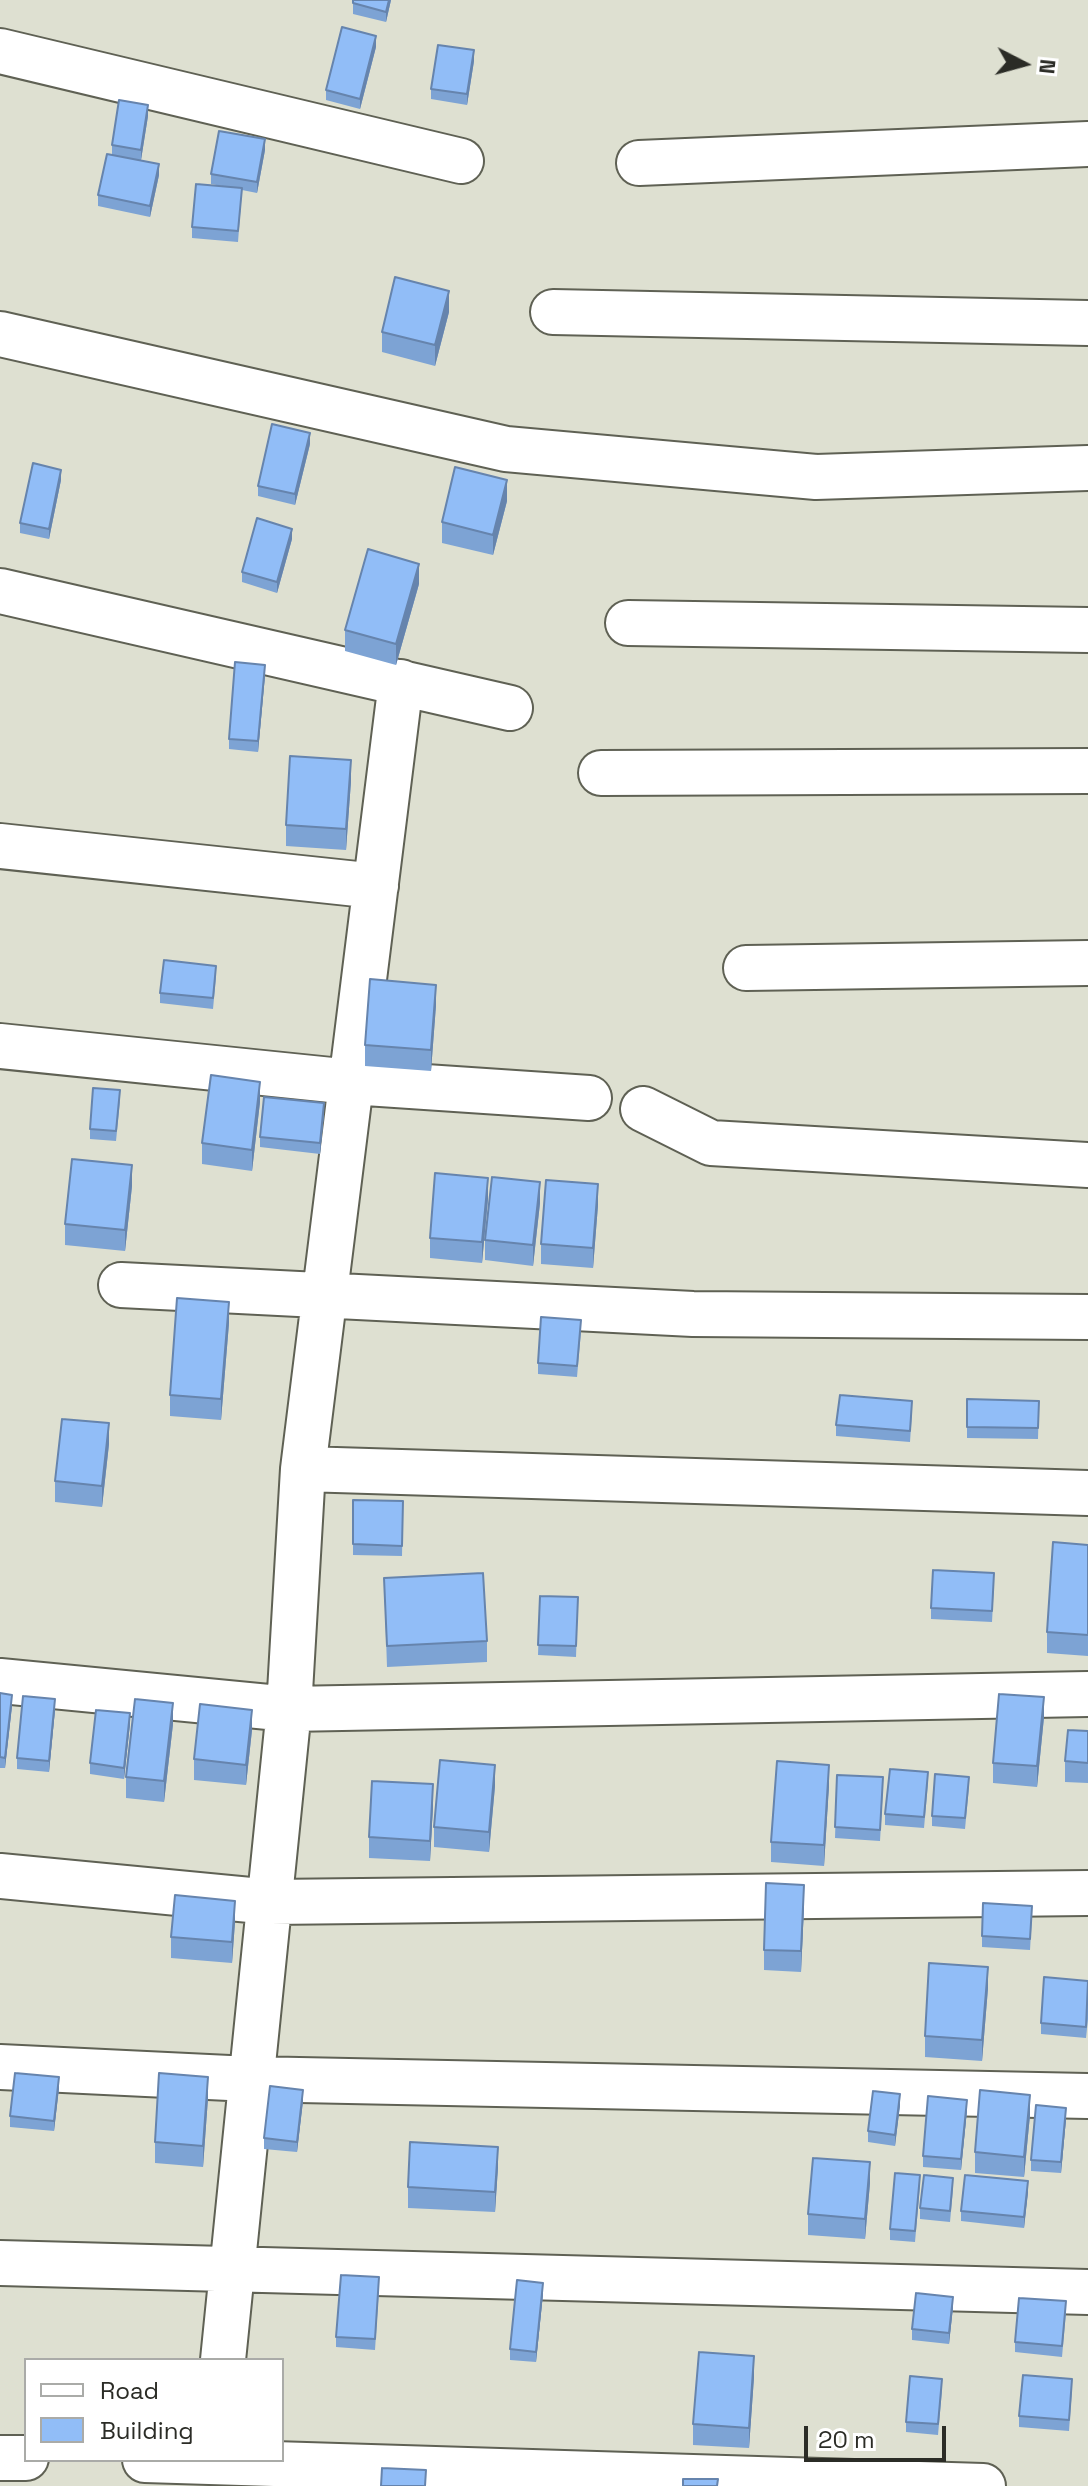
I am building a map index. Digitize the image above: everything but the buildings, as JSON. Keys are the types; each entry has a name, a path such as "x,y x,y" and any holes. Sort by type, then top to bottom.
{"street":[{"path":"0,51 461,161"},
{"path":"639,163 1088,144"},
{"path":"553,312 1088,323"},
{"path":"0,334 506,449 816,477 1088,468"},
{"path":"0,591 510,708"},
{"path":"628,623 1088,630"},
{"path":"223,2358 289,1709 303,1469 401,682"},
{"path":"601,773 1088,771"},
{"path":"0,846 376,886"},
{"path":"746,968 1088,963"},
{"path":"0,1046 351,1082 589,1098"},
{"path":"643,1109 711,1143 1088,1165"},
{"path":"121,1285 693,1314 1088,1317"},
{"path":"303,1469 1088,1493"},
{"path":"0,1681 289,1709 1088,1694"},
{"path":"0,1876 271,1902 1088,1893"},
{"path":"0,2067 250,2079 1088,2096"},
{"path":"0,2263 1088,2292"},
{"path":"0,2458 24,2458"},
{"path":"160,2462 211,2469 983,2486"}]}
